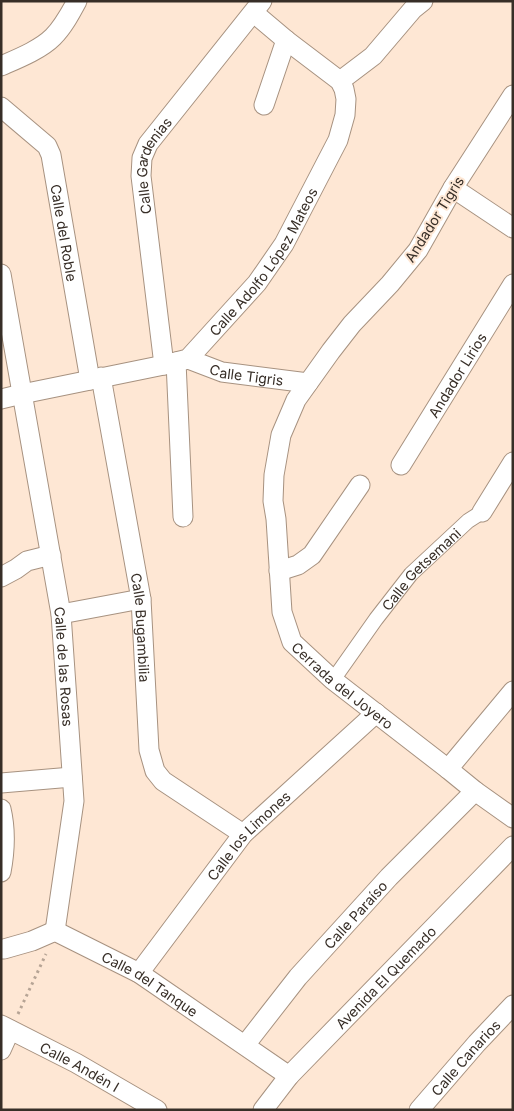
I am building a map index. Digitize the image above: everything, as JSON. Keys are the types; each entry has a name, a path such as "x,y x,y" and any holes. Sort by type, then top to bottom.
{"street":[{"path":"1,66 28,54 51,39 63,26 78,1"},
{"path":"258,7 286,40 340,82 373,56 413,9 423,1"},
{"name":"Calle Gardenias","path":"183,517 176,362 141,176 142,158 148,144 258,7"},
{"path":"264,105 286,40"},
{"name":"Calle Adolfo López Mateos","path":"176,362 257,283 284,244 338,140 345,115 346,99 340,82"},
{"name":"Andador Tigris","path":"308,382 352,324 390,284 418,250 453,188 513,95"},
{"name":"Calle del Roble","path":"1,107 48,146 96,379"},
{"path":"453,188 513,228"},
{"name":"Calle de las Rosas","path":"1,274 61,614 74,801 55,930"},
{"name":"Andador Lirios","path":"401,465 513,284"},
{"path":"1,399 176,362"},
{"name":"Calle Tigris","path":"176,362 222,372 308,382"},
{"name":"Calle Bugambilia","path":"96,379 141,599 149,750 154,771 163,781 243,834"},
{"name":"Cerrada del Joyero","path":"308,382 296,400 280,435 274,475 273,501 276,518 282,612 292,642 333,680 475,791 513,818"},
{"name":"Calle Getsemani","path":"333,680 376,619 411,574 468,521 482,512 513,462"},
{"path":"279,571 298,565 312,555 360,485"},
{"path":"1,577 27,561 51,555"},
{"path":"61,614 141,599"},
{"path":"448,769 513,691"},
{"name":"Calle los Limones","path":"139,973 243,834 376,713"},
{"path":"1,783 72,777"},
{"name":"Calle Paraíso","path":"245,1045 305,970 389,877 475,791"},
{"path":"1,809 5,826 4,860 1,872"},
{"name":"Avenida El Quemado","path":"263,1110 289,1076 513,846"},
{"path":"1,949 32,941 55,930"},
{"name":"Calle del Tanque","path":"55,930 139,973 289,1076"},
{"name":"Calle Canarios","path":"420,1110 477,1043 513,1005"},
{"path":"1,1050 6,1028"},
{"name":"Calle Andén I","path":"6,1028 76,1063 157,1110"}],"path":[{"path":"6,1028 42,964 55,930"}]}
